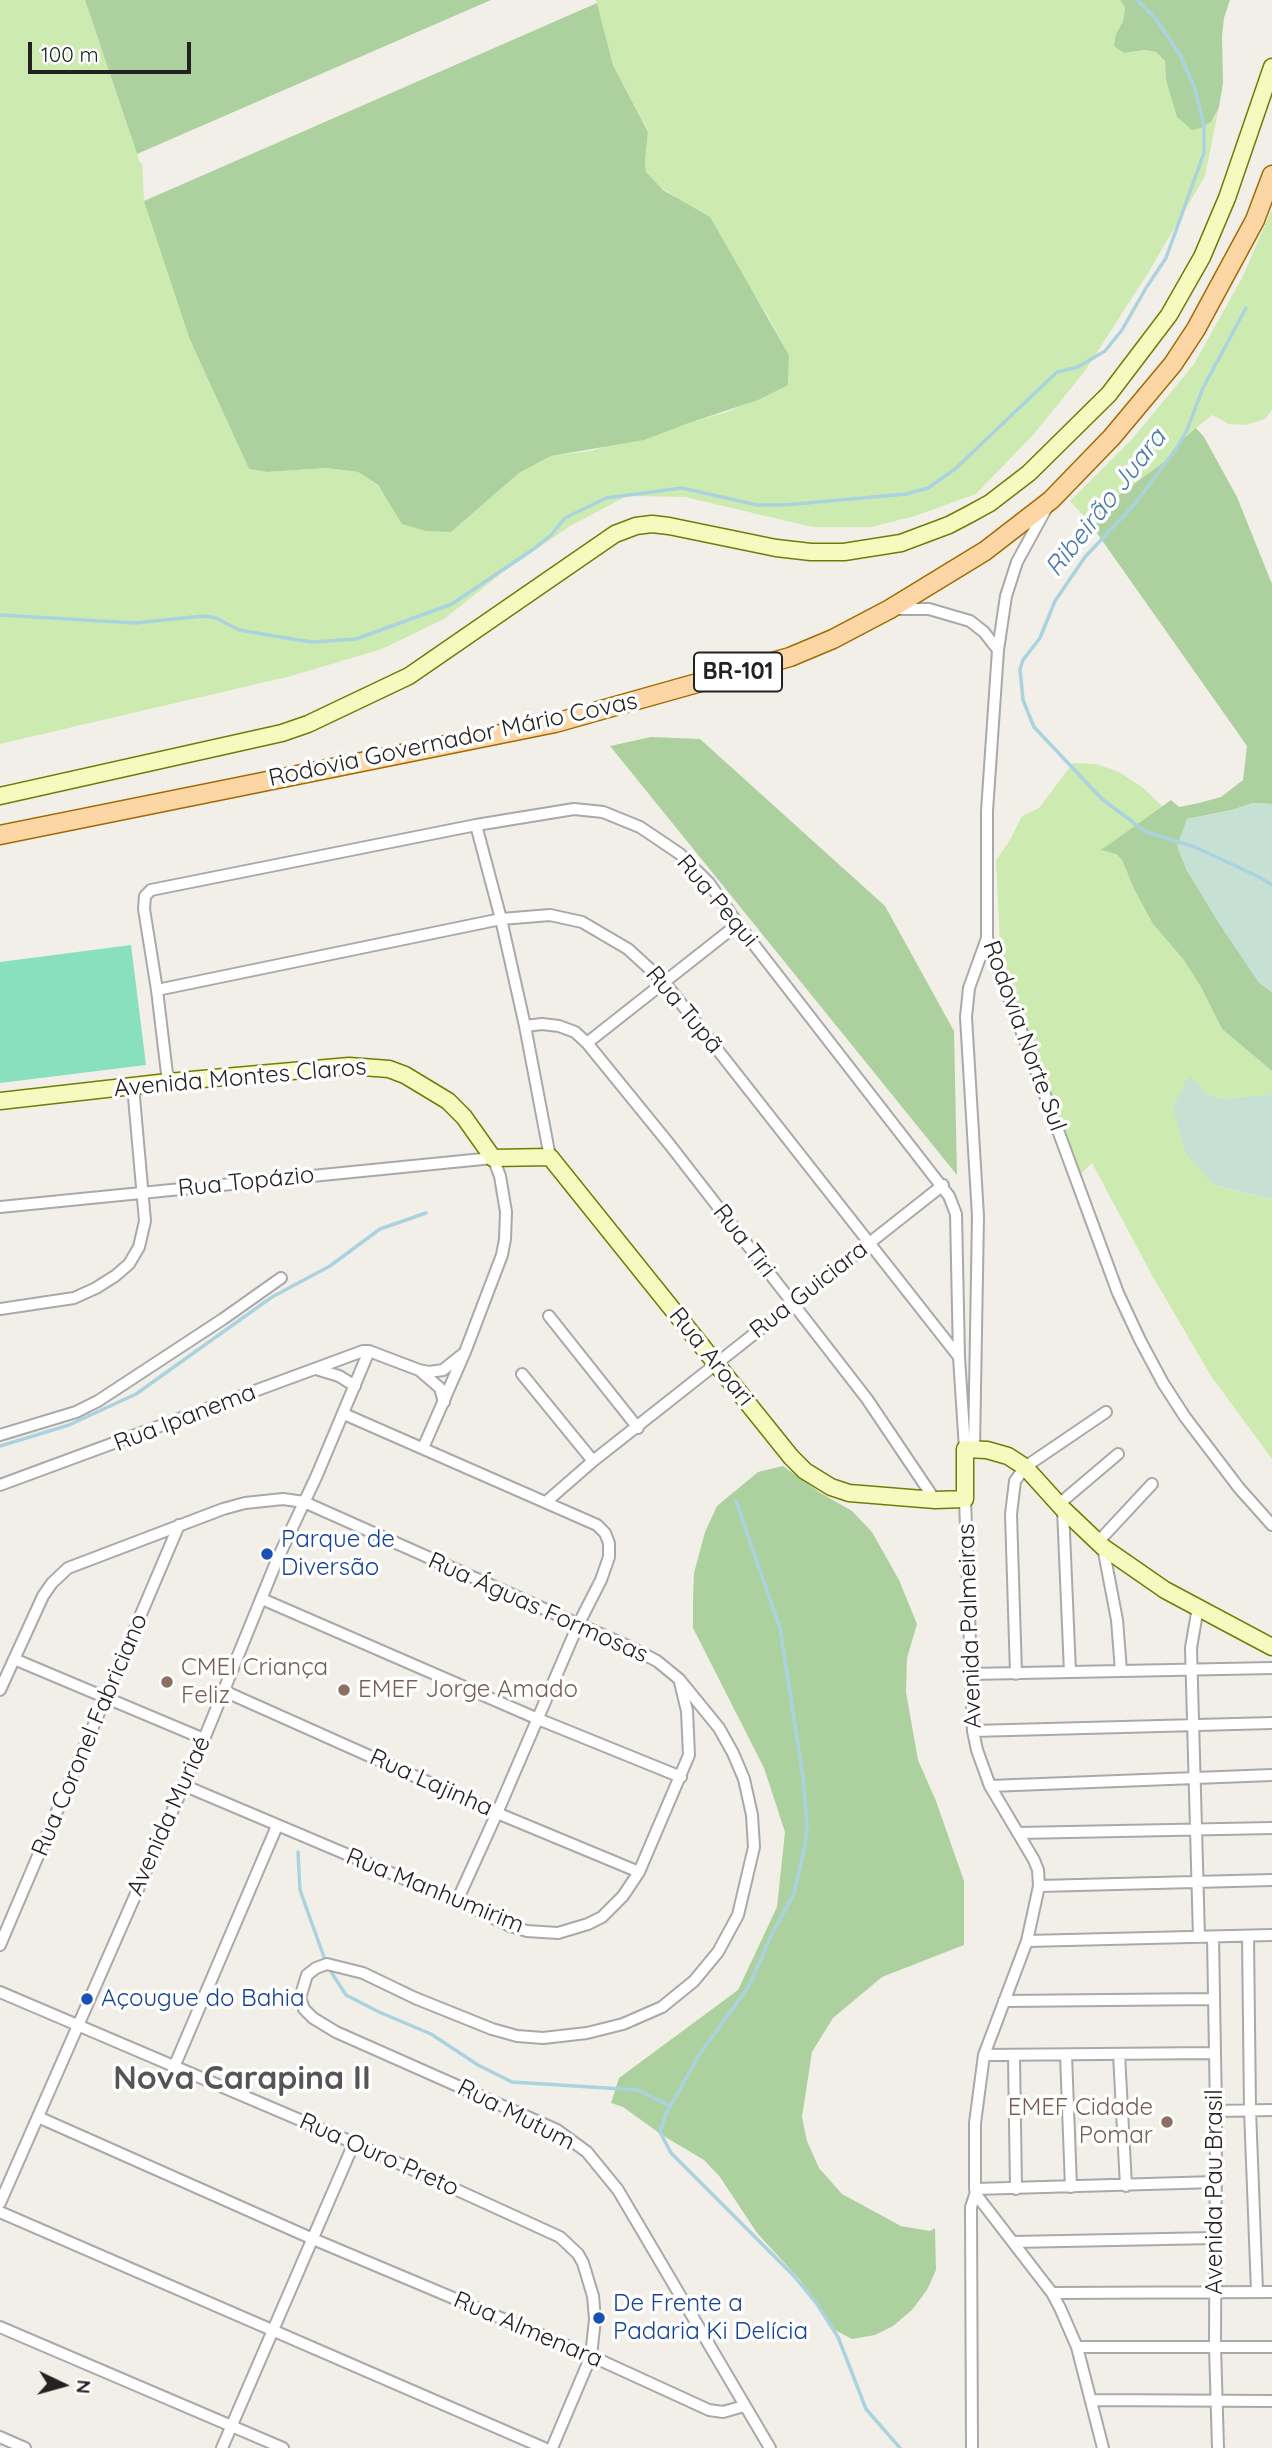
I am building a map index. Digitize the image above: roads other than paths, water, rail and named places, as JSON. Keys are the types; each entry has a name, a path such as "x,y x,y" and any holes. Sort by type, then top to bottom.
{"main road":[{"name":"Rodovia Governador Mário Covas","path":"0,835 555,723 790,657 890,609 985,551 1051,500 1112,437 1173,364 1196,329 1255,220 1272,175"}],"street":[{"path":"0,796 282,733 309,724 410,676 615,534 636,526 669,526 776,548 844,552 901,542 949,525 970,514 1029,473 1109,394 1170,315 1202,257 1227,198 1272,67"},
{"name":"Rodovia Norte Sul","path":"1051,500 1017,562 1006,596 998,650 987,811 986,939 1118,1293 1140,1340 1185,1417 1239,1488 1272,1525"},
{"path":"890,609 929,610 971,621 998,650"},
{"name":"Rua Pequi","path":"157,989 144,909 145,896 151,890 476,825 574,809 603,812 640,827 680,854 709,883 738,924 943,1185 956,1214 959,1357 969,1449"},
{"path":"476,825 525,1026 550,1157 493,1158"},
{"name":"Rua Tupã","path":"157,989 501,919 550,915 582,922 628,949 665,983 959,1357"},
{"path":"587,1043 738,924"},
{"path":"965,1499 974,1489 969,1449 978,1216 966,1017 969,988 986,939"},
{"path":"157,989 168,1082"},
{"name":"Rua Tiri","path":"525,1026 559,1026 575,1032 587,1043 670,1145 867,1399 936,1499"},
{"name":"Avenida Montes Claros","path":"0,1101 168,1082 349,1066 389,1069 424,1085 448,1101 464,1117 493,1158 504,1193 505,1239 502,1255 465,1352 423,1448"},
{"path":"0,1309 74,1298 96,1289 129,1264 139,1247 145,1221 133,1086"},
{"name":"Rua Aroari","path":"550,1157 791,1457 818,1480 849,1493 965,1499"},
{"name":"Rua Topázio","path":"0,1208 493,1158"},
{"name":"Rua Guiciara","path":"546,1502 593,1461 943,1185"},
{"path":"0,1435 76,1412 98,1401 281,1278"},
{"path":"549,1316 638,1427"},
{"path":"369,1350 429,1372 443,1370 465,1352"},
{"name":"Rua Ipanema","path":"0,1485 369,1350"},
{"name":"Avenida Muriaé","path":"0,2203 204,1738 369,1350"},
{"path":"316,1369 339,1376 355,1385"},
{"path":"419,1370 440,1388 444,1402"},
{"path":"522,1374 593,1461"},
{"path":"1016,1674 1011,1514 1013,1489 1018,1475 1025,1467 1106,1412"},
{"path":"344,1414 597,1525 607,1538 609,1557 601,1580 578,1625 457,1901"},
{"path":"965,1499 965,1467 969,1449"},
{"path":"969,1449 1008,1456 1025,1467 1100,1544 1165,1590 1272,1647"},
{"path":"1061,1506 1118,1454"},
{"path":"936,1499 965,1467"},
{"path":"1100,1544 1152,1484"},
{"path":"0,1690 43,1596 59,1575 80,1563 245,1503 283,1499 304,1502"},
{"name":"Avenida Palmeiras","path":"965,1499 973,1731 976,1749 990,1786 1034,1860 1039,1886 1027,1941 984,2054 975,2123 975,2191 971,2207 972,2448"},
{"name":"Rua Águas Formosas","path":"302,1986 307,1975 327,1964 363,1973 415,1998 492,2029 517,2036 543,2038 587,2034 623,2024 662,2007 694,1981 718,1952 738,1915 754,1847 752,1815 744,1779 733,1753 719,1728 679,1679 644,1654 304,1502"},
{"path":"1061,1506 1070,1672"},
{"name":"Rua Coronel Fabriciano","path":"0,1945 180,1525"},
{"path":"1100,1544 1117,1620 1121,1671"},
{"path":"262,1600 538,1719 681,1777"},
{"path":"1198,1607 1191,1638 1191,1670 1199,1937"},
{"path":"14,1659 204,1738"},
{"path":"971,1674 1272,1668"},
{"name":"Rua Manhumirim","path":"183,1785 510,1926 527,1931 558,1933 602,1917 623,1896 639,1872 689,1755 690,1732 679,1679"},
{"name":"Rua Lajinha","path":"224,1691 497,1813 639,1872"},
{"path":"973,1731 1193,1723 1272,1723"},
{"path":"990,1786 1272,1775"},
{"path":"174,2067 277,1826"},
{"path":"1018,1833 1272,1828"},
{"path":"1039,1886 1272,1880"},
{"path":"1027,1941 1272,1935"},
{"path":"1248,1936 1250,2110 1257,2291"},
{"name":"Avenida Pau Brasil","path":"1213,1937 1218,2448"},
{"name":"Rua Mutum","path":"302,1986 300,1998 304,2009 336,2032 557,2130 587,2152 618,2190 770,2448"},
{"name":"Rua Ouro Preto","path":"0,1992 354,2143 548,2230 570,2246 583,2263 593,2296 595,2319 591,2356 552,2448"},
{"path":"1004,2001 1213,1998"},
{"path":"984,2054 1014,2056 1214,2053"},
{"path":"1119,2054 1126,2186"},
{"path":"1066,2055 1071,2187"},
{"path":"1014,2056 1016,2189"},
{"path":"1216,2111 1272,2110"},
{"name":"Rua Almenara","path":"38,2117 313,2239 591,2356 709,2410 723,2412 744,2406"},
{"path":"222,2448 354,2143"},
{"path":"975,2191 1216,2182"},
{"path":"975,2191 1052,2293 1069,2326 1092,2400 1103,2448"},
{"path":"0,2213 544,2448"},
{"path":"1013,2242 1215,2238"},
{"path":"1052,2293 1272,2292"},
{"path":"0,2327 283,2448"},
{"path":"1077,2347 1272,2347"},
{"path":"1092,2400 1272,2401"},
{"path":"0,2437 26,2448"}],"waterway":[{"path":"0,615 135,623 203,616 216,618 239,630 298,640 313,642 356,639 452,604 535,548 551,535 565,518 606,498 682,488 757,505 784,505 906,494 928,488 955,469 1057,372 1078,367 1105,351 1122,330 1166,258 1204,153 1204,126 1195,89 1180,55 1156,19 1137,0"},
{"name":"Ribeirão Juara","path":"1246,308 1203,388 1178,446 1134,505 1085,557 1055,601 1040,638 1023,660 1020,669 1023,700 1034,727 1102,799 1146,832 1195,847 1272,885"},
{"path":"0,1446 69,1425 136,1394 272,1297 330,1266 380,1229 426,1213"},
{"path":"736,1501 780,1628 803,1777 807,1825 805,1845 794,1893 749,1986 699,2055 666,2114 660,2132 671,2153 793,2275 817,2304 838,2337 866,2409 900,2448"},
{"path":"298,1852 300,1890 325,1960"},
{"path":"328,1967 346,1995 431,2034 478,2065 512,2082 638,2090 670,2106"}],"place":[{"name":"Parque de Diversão","path":"267,1554"},
{"name":"CMEI Criança Feliz","path":"167,1682"},
{"name":"EMEF Jorge Amado","path":"344,1690"},
{"name":"Açougue do Bahia","path":"87,1999"},
{"name":"EMEF Cidade Pomar","path":"1167,2122"},
{"name":"De Frente a Padaria Ki Delícia","path":"599,2318"}],"district":[{"name":"Nova Carapina II","path":"242,2079"}]}
